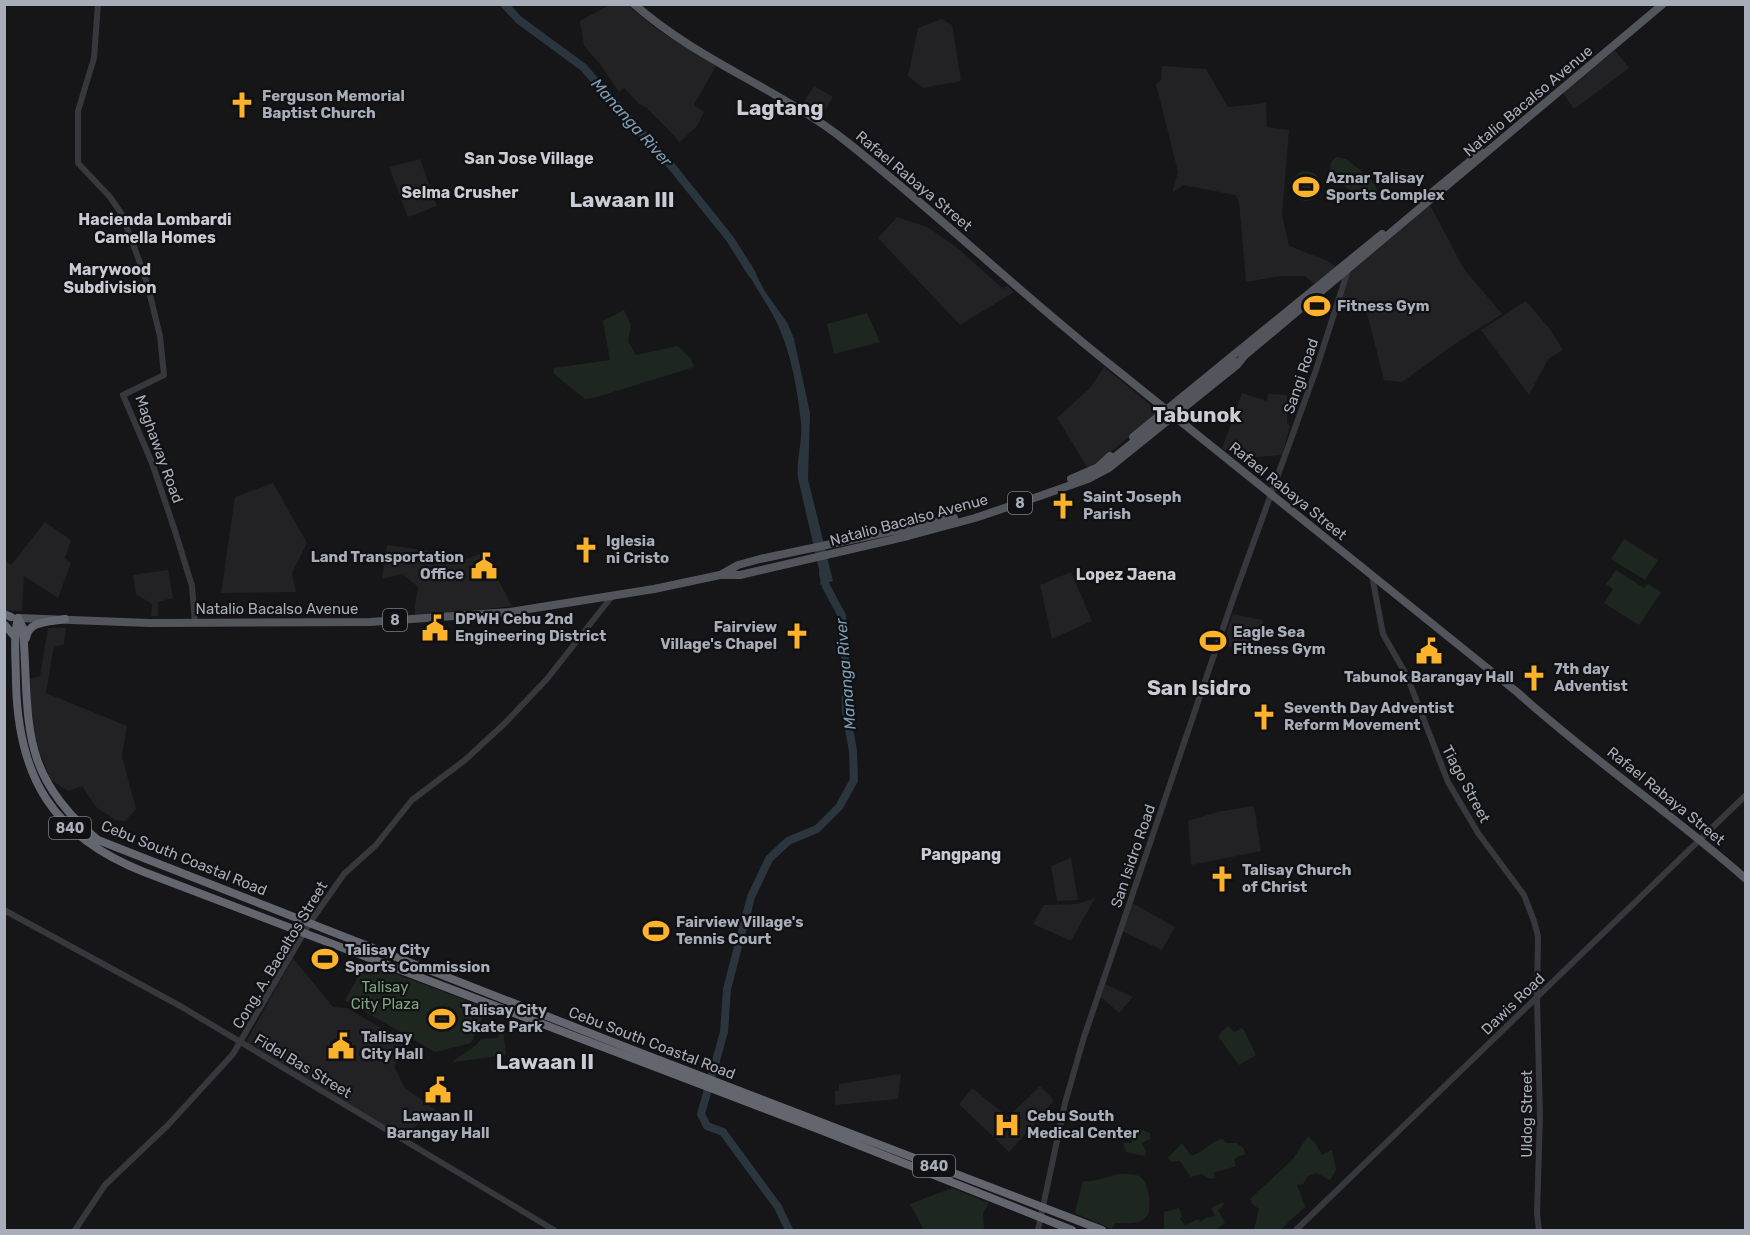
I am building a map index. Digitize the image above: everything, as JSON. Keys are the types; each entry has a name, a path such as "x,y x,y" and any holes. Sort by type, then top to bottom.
{"highway":[{"name":"Cebu South Coastal Road","path":"9,618 23,628 29,731 35,758 60,803 76,822 98,840 824,1128 1102,1230"},
{"name":"Cebu South Coastal Road","path":"9,618 15,637 20,734 27,760 38,785 52,807 70,828 88,843 133,867 626,1051"},
{"path":"9,618 15,637"},
{"path":"25,644 26,634 31,626 65,620"},
{"name":"Cebu South Coastal Road","path":"824,1128 1072,1230"}],"main road":[{"name":"Rafael Rabaya Street","path":"634,4 683,42 804,112 841,137 889,175 1040,306 1614,773 1700,839 1746,879"},
{"name":"Natalio Bacalso Avenue","path":"720,575 738,565 760,559 974,513 1098,471 1234,361 1657,4"},
{"name":"Natalio Bacalso Avenue","path":"1346,267 1664,4"},
{"name":"Natalio Bacalso Avenue","path":"1098,471 1167,410 1242,354"},
{"name":"Natalio Bacalso Avenue","path":"9,618 195,623 370,622 510,612 720,575 740,575 909,536 986,514 1098,471 1237,365 1242,354"}],"street":[{"name":"Maghaway Road","path":"98,4 94,58 78,111 78,163 110,197 121,213 147,283 160,336 164,375 123,395 152,462 192,586 195,623"},
{"name":"Sangi Road","path":"1271,495 1317,370 1346,267"},
{"name":"San Isidro Road","path":"1038,1230 1065,1102 1084,1037 1233,599 1271,495"},
{"name":"Tiago Street","path":"1372,576 1383,634 1407,676 1448,782 1478,833 1524,895 1532,914 1538,936 1537,998"},
{"name":"Cong. A. Bacaltos Street","path":"75,1230 105,1185 168,1125 227,1062 242,1042 324,899 344,874 376,845 408,804 465,760 496,732 547,679 613,595"},
{"name":"Dawis Road","path":"1296,1230 1746,795"},
{"name":"Fidel Bas Street","path":"4,910 242,1042 554,1230"},
{"name":"Uldog Street","path":"1537,998 1540,1109 1539,1230"}],"shaded area":[{"path":"609,5 628,5 658,30 716,66 694,105 704,112 697,126 680,142 624,88 619,92 600,64 584,46 580,21"},
{"path":"942,19 952,25 961,81 923,88 908,76 918,28"},
{"path":"1615,50 1629,68 1574,109 1563,93"},
{"path":"1162,66 1206,69 1228,107 1266,103 1267,127 1289,130 1282,215 1289,246 1328,261 1336,267 1314,284 1305,276 1281,276 1246,282 1239,201 1235,195 1183,185 1172,193 1178,172 1156,84 1161,80"},
{"path":"814,86 833,97 820,118 801,106"},
{"path":"420,159 437,206 408,217 389,167"},
{"path":"1429,203 1464,269 1502,314 1459,341 1402,382 1384,380 1366,309 1346,309 1341,293 1350,270"},
{"path":"897,217 927,227 959,249 1003,289 1007,286 1014,292 960,325 878,238"},
{"path":"751,264 764,290 788,324 794,339 810,413 808,479 833,581 820,585 821,578 798,478 801,429 795,381 779,327 745,267"},
{"path":"1526,301 1549,328 1563,350 1548,359 1529,395 1481,330"},
{"path":"1104,367 1159,412 1089,470 1057,418 1090,388"},
{"path":"1242,393 1267,401 1268,394 1287,395 1287,423 1290,426 1282,455 1257,457 1243,452 1242,456 1222,449"},
{"path":"273,483 307,543 292,573 296,592 221,593 235,497"},
{"path":"45,522 71,540 65,558 71,563 58,598 24,576 22,611 5,610 5,561 11,565"},
{"path":"387,545 438,552 455,564 491,552 497,578 512,606 415,617 418,587 402,574 382,579"},
{"path":"168,570 173,598 158,602 158,616 151,616 152,604 136,594 133,575"},
{"path":"1071,572 1092,621 1052,639 1040,585"},
{"path":"1233,614 1263,620 1256,652 1222,645"},
{"path":"48,628 66,628 64,644 55,647 53,651 46,693 127,726 122,756 136,809 125,821 115,820 96,807 82,786 68,791 51,780 38,749 31,710 30,679 40,676"},
{"path":"1254,806 1261,851 1191,865 1188,821 1217,812"},
{"path":"1071,858 1078,900 1057,901 1051,866"},
{"path":"1095,898 1071,941 1033,924 1044,905 1077,904"},
{"path":"1132,903 1175,927 1162,950 1122,931"},
{"path":"293,958 333,1007 347,1008 408,1044 394,1066 405,1088 437,1111 402,1136 246,1042"},
{"path":"1105,984 1133,997 1119,1013 1100,996"},
{"path":"901,1074 898,1099 835,1105 835,1091 839,1091 839,1084"},
{"name":"Cebu South Medical Center","path":"1040,1086 1054,1100 1009,1152 959,1104 972,1088 1008,1117"}],"green space":[{"path":"1336,157 1346,159 1369,177 1378,193 1376,199 1356,195 1339,180 1330,170 1331,163"},
{"name":"Aznar Talisay Sports Complex","path":"1306,171 1317,175 1321,186 1317,197 1306,201 1295,197 1291,186 1295,175"},
{"path":"624,310 631,325 628,341 636,355 678,346 691,359 694,367 585,399 554,374 554,368 610,360 603,321"},
{"path":"867,313 880,342 834,354 827,324"},
{"path":"1624,539 1658,560 1645,580 1611,559"},
{"path":"1616,570 1644,588 1648,584 1661,592 1639,625 1604,603 1613,589 1606,584"},
{"name":"Talisay City Plaza","path":"366,963 487,1008 471,1043 435,1052 345,1000"},
{"path":"1228,1026 1234,1032 1242,1028 1256,1055 1239,1065 1218,1036"},
{"path":"503,1030 506,1055 453,1062 481,1039 497,1038"},
{"path":"1139,1129 1150,1133 1150,1139 1142,1143 1146,1151 1145,1156 1126,1152 1123,1143 1131,1143 1133,1138 1131,1134"},
{"path":"1308,1136 1322,1155 1332,1150 1336,1170 1330,1180 1316,1173 1308,1176 1303,1184 1297,1185 1305,1207 1280,1230 1254,1230 1259,1209 1252,1204 1250,1199 1293,1159"},
{"path":"1222,1139 1226,1143 1237,1143 1244,1149 1245,1154 1234,1160 1236,1166 1213,1173 1216,1178 1211,1179 1201,1174 1191,1177 1180,1161 1171,1162 1168,1158 1182,1143 1191,1156"},
{"path":"1120,1174 1139,1176 1145,1183 1150,1207 1144,1219 1132,1223 1115,1223 1112,1229 1075,1213 1083,1181"},
{"path":"952,1188 989,1203 983,1213 984,1230 924,1230 910,1204"},
{"path":"1223,1202 1224,1205 1218,1210 1225,1223 1215,1230 1164,1230 1164,1212 1179,1208 1182,1216 1180,1219 1185,1225 1215,1216 1211,1208"}],"waterway":[{"name":"Mananga River","path":"504,4 519,20 583,67 673,168 730,239 752,274"},
{"name":"Mananga River","path":"789,1230 778,1207 723,1132 707,1126 701,1114 724,1032 727,989 751,897 769,859 788,841 817,829 839,807 854,780 853,751 846,712 842,616 826,586 823,574"}],"place":[{"name":"Ferguson Memorial Baptist Church","path":"242,105"},
{"name":"Aznar Talisay Sports Complex","path":"1306,187"},
{"name":"Fitness Gym","path":"1317,306"},
{"name":"Saint Joseph Parish","path":"1063,506"},
{"name":"Iglesia ni Cristo","path":"586,550"},
{"name":"Land Transportation Office","path":"484,566"},
{"name":"DPWH Cebu 2nd Engineering District","path":"435,628"},
{"name":"Fairview Village's Chapel","path":"797,636"},
{"name":"Eagle Sea Fitness Gym","path":"1213,641"},
{"name":"Tabunok Barangay Hall","path":"1429,651"},
{"name":"7th day Adventist","path":"1534,678"},
{"name":"Seventh Day Adventist Reform Movement","path":"1264,717"},
{"name":"Talisay Church of Christ","path":"1222,879"},
{"name":"Fairview Village's Tennis Court","path":"656,931"},
{"name":"Talisay City Sports Commission","path":"325,959"},
{"name":"Talisay City Skate Park","path":"442,1019"},
{"name":"Talisay City Hall","path":"341,1046"},
{"name":"Lawaan II Barangay Hall","path":"438,1090"},
{"name":"Cebu South Medical Center","path":"1007,1125"}],"district":[{"name":"Lagtang","path":"780,108"},
{"name":"San Jose Village","path":"529,158"},
{"name":"Selma Crusher","path":"460,192"},
{"name":"Lawaan III","path":"622,200"},
{"name":"Hacienda Lombardi Camella Homes","path":"155,228"},
{"name":"Marywood Subdivision","path":"110,278"},
{"name":"Tabunok","path":"1197,415"},
{"name":"Lopez Jaena","path":"1126,574"},
{"name":"San Isidro","path":"1199,688"},
{"name":"Pangpang","path":"961,854"},
{"name":"Lawaan II","path":"545,1062"}]}
